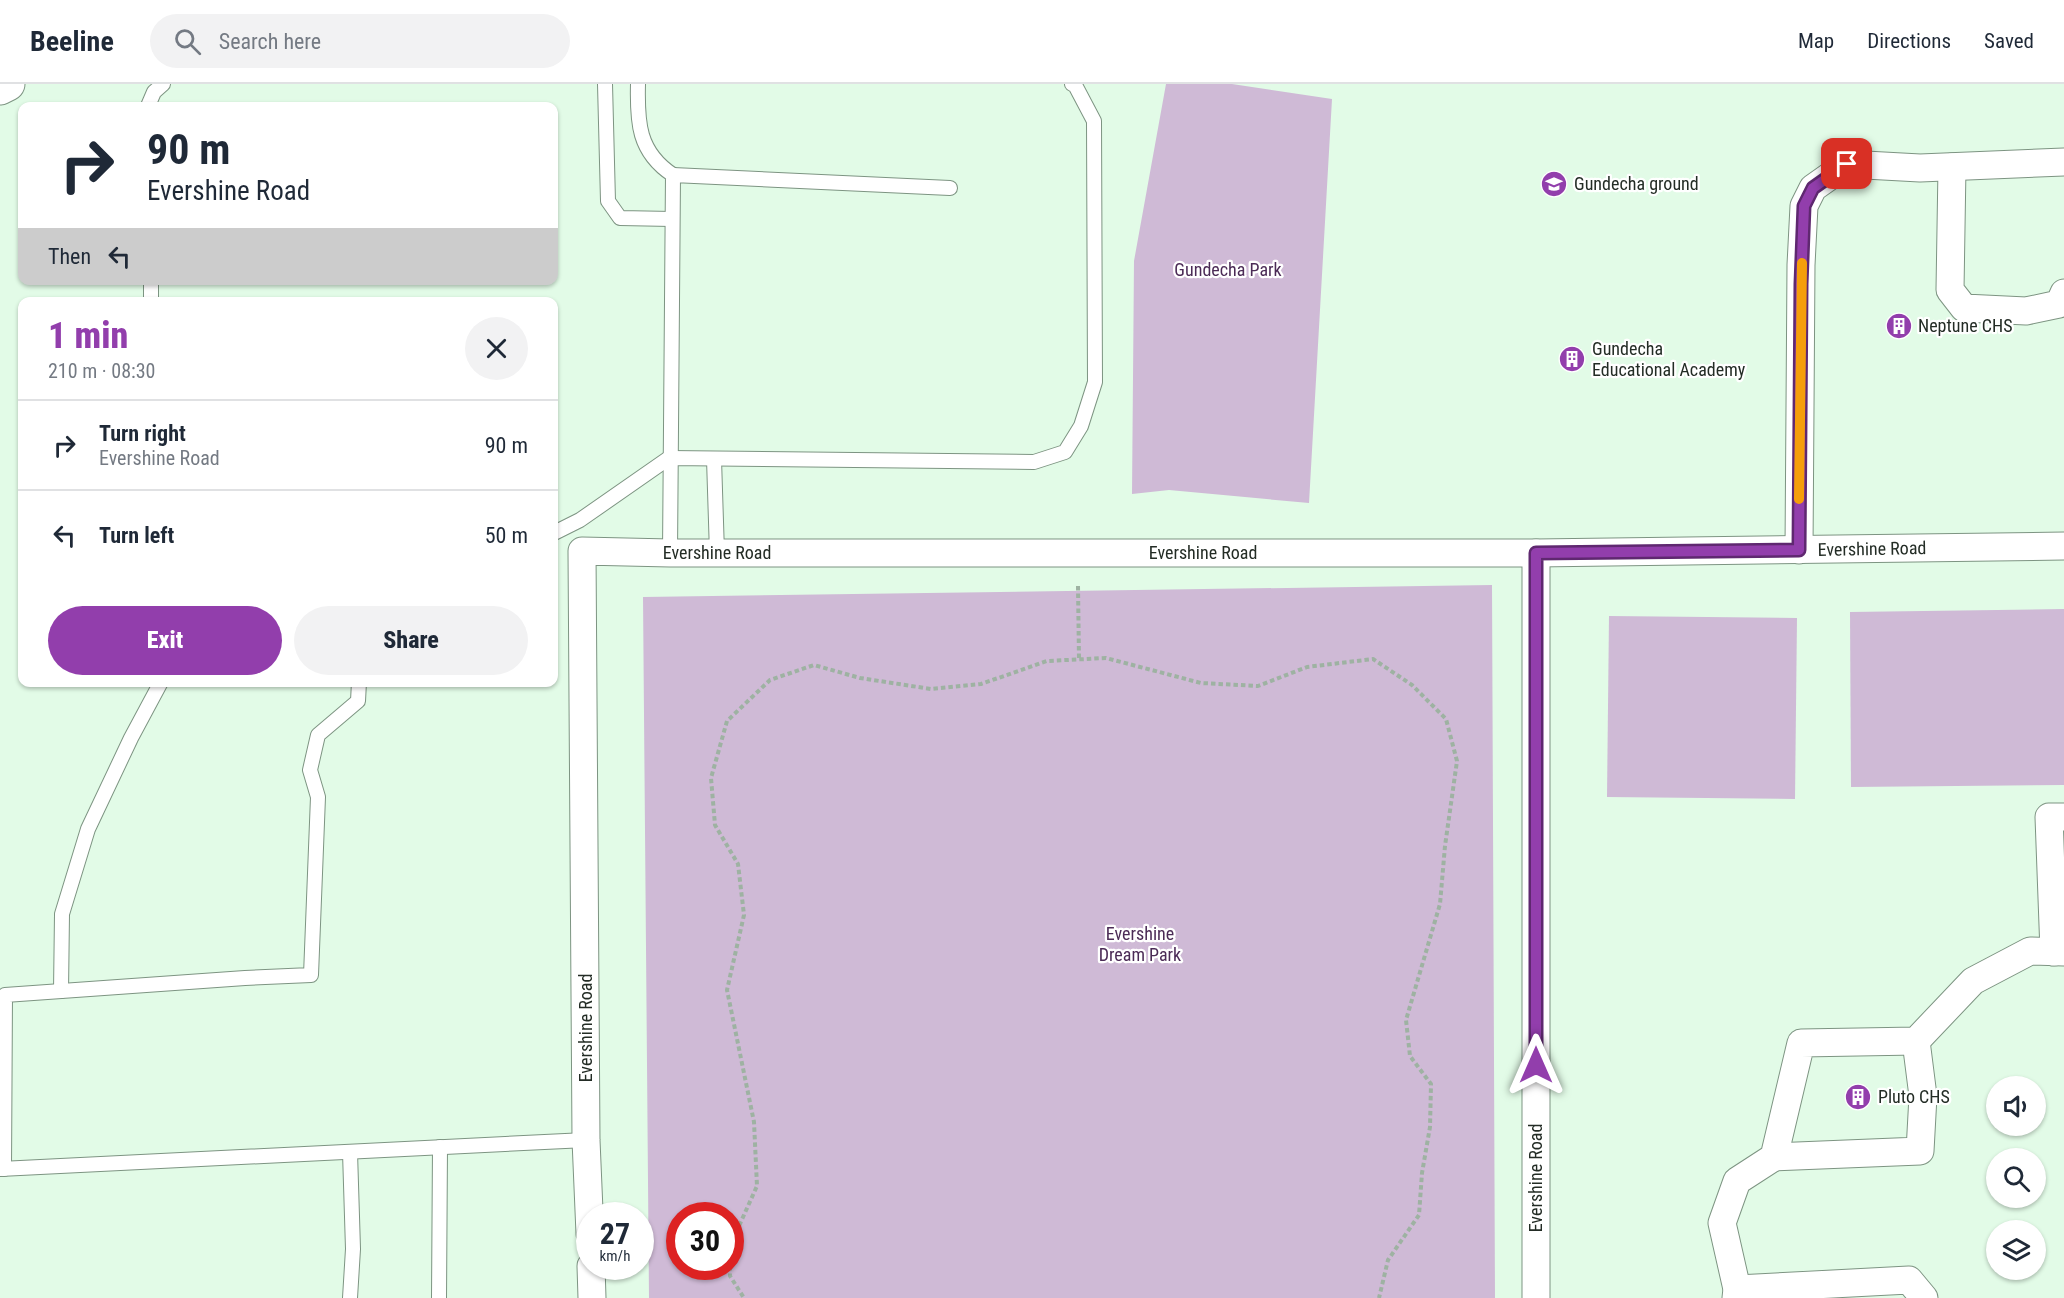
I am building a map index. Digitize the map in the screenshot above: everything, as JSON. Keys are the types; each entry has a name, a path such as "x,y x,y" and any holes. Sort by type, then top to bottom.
{"street":[{"path":"0,88 8,84"},
{"path":"1799,550 1801,284 1804,206 1813,188 1847,164 1920,168 2064,162"},
{"path":"1952,166 1950,290 1964,308 2026,310 2059,304 2064,293"},
{"name":"Evershine Road","path":"589,1202 586,1140 582,550 670,553 1536,553 2064,546"},
{"name":"Evershine Road","path":"1536,553 1536,1298"},
{"path":"1774,1157 1801,1043 1916,1041 1973,981 2030,951 2059,952 2049,817 2064,817"},
{"path":"1916,1041 1923,1096 1920,1151 1774,1157 1737,1181 1722,1222 1736,1294 1909,1280 1924,1298"},
{"path":"591,1280 592,1298"}],"lane":[{"path":"150,102 154,92 163,84"},
{"path":"605,84 608,201 620,218 672,219"},
{"path":"638,84 637,106 640,132 649,153 658,166 673,175 950,188"},
{"path":"558,531 580,520 669,458 1034,462 1065,452 1081,426 1095,382 1094,120 1072,84"},
{"path":"670,553 673,175"},
{"path":"714,459 717,553"},
{"path":"61,991 62,914 85,839 131,738 158,687"},
{"path":"359,687 358,701 318,735 310,770 318,797 310,975 5,995 2,1169 586,1140"},
{"path":"439,1298 440,1147"},
{"path":"350,1152 352,1249 350,1298"}],"path":[{"path":"1078,553 1079,660"},
{"path":"744,1215 757,1186 754,1122 727,990 744,915 738,864 715,825 711,778 727,721 770,680 814,665 860,678 931,689 981,684 1047,661 1107,658 1201,683 1258,686 1307,667 1373,659 1412,685 1446,719 1457,761 1444,846 1440,904 1406,1020 1410,1056 1431,1084 1430,1127 1422,1173 1419,1215 1388,1260 1379,1298"},
{"path":"733,1280 744,1298"}],"green space":[{"name":"Gundecha Park","path":"1166,84 1232,84 1332,99 1309,503 1169,490 1132,494 1134,261"},
{"name":"Evershine Dream Park","path":"1492,585 1495,1298 649,1298 649,1280 654,1280 654,1202 648,1202 643,597"},
{"path":"2064,609 2064,785 1851,787 1850,612"},
{"path":"1609,616 1797,618 1795,799 1607,797"}],"slow traffic":[{"path":"1799,499 1802,263"}],"place":[{"name":"Gundecha ground","path":"1554,184"},
{"name":"Neptune CHS","path":"1899,326"},
{"name":"Gundecha Educational Academy","path":"1572,359"},
{"name":"Pluto CHS","path":"1858,1097"}],"route":[{"path":"1536,1065 1536,553 1799,550 1801,284 1804,206 1813,188 1847,164"}]}
